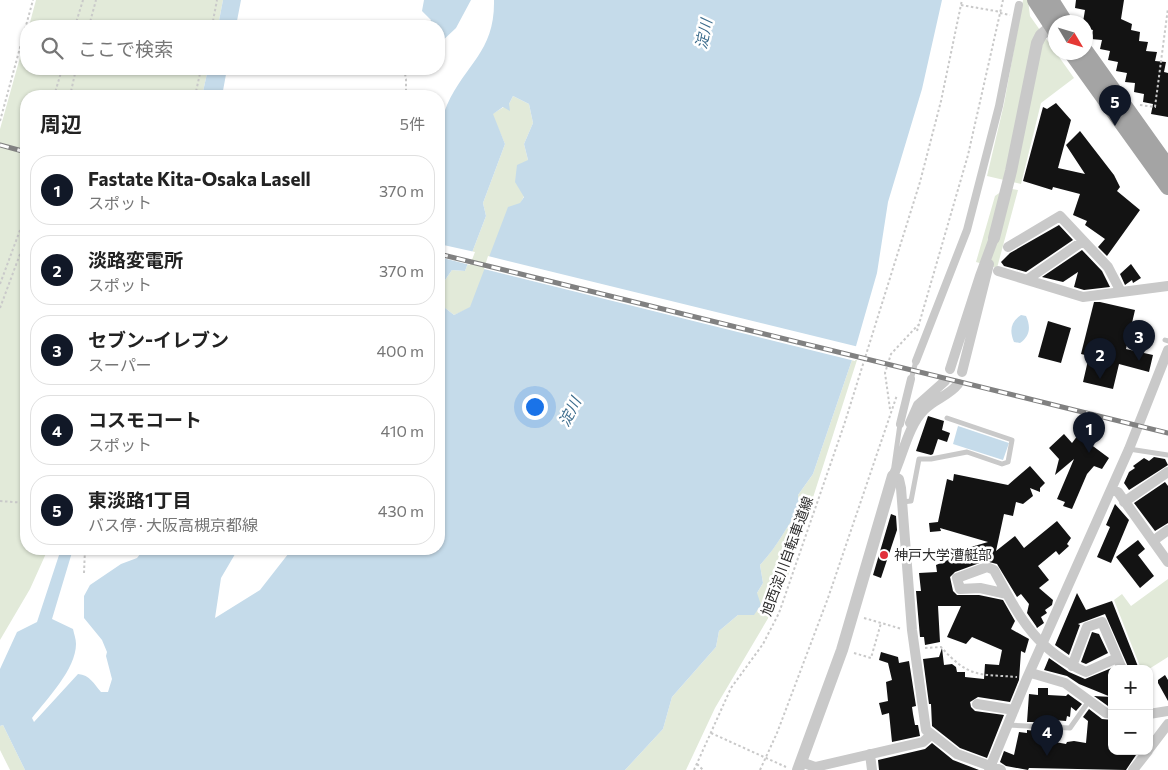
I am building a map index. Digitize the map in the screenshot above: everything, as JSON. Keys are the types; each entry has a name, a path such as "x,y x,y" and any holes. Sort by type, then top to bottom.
{"main road":[{"path":"1035,0 1053,15"},
{"path":"1051,0 1057,15"},
{"path":"1077,60 1168,187"},
{"path":"1092,60 1168,167"}],"street":[{"path":"916,361 967,230 999,106 1019,2"},
{"path":"962,372 1011,171 1037,43 1041,35 1048,28"},
{"path":"1008,247 1060,216 1108,267 1121,292"},
{"path":"950,370 994,238"},
{"path":"1028,279 1083,241"},
{"path":"998,271 1083,297 1168,286"},
{"path":"990,768 1129,448 1167,344"},
{"path":"900,424 912,377"},
{"path":"930,735 923,742 815,767 796,767 842,650 899,452 915,409 922,400 939,388 945,381"},
{"path":"893,476 920,414 928,406 951,392 958,384"},
{"path":"1124,502 1168,472"},
{"path":"893,476 899,479 902,502 912,630 926,730 930,735 957,754 990,768 1001,770"},
{"path":"1111,490 1118,492 1168,562"},
{"path":"1153,541 1168,530"},
{"path":"1007,594 980,588 960,589 957,578 987,568 994,570 1007,594 1042,645 1072,666 1086,672 1117,658"},
{"path":"1072,666 1087,627 1102,622 1120,665"},
{"path":"1029,675 1065,684 1088,701 1108,712"},
{"path":"977,704 1014,710"},
{"path":"1153,713 1168,711"},
{"path":"1153,744 1168,724"},
{"path":"870,754 872,770"},
{"path":"1133,770 1144,755"}],"lane":[{"path":"912,377 916,361"},
{"path":"902,502 911,501 919,459 932,459 967,452 1002,464 1008,462 1012,440 947,418"},
{"path":"893,476 894,456 900,424"},
{"path":"1129,448 1168,455"},
{"path":"1008,725 1070,728 1088,701"}],"path":[{"path":"28,20 33,0"},
{"path":"77,20 83,0"},
{"path":"91,20 96,0"},
{"path":"213,20 217,0"},
{"name":"旭西淀川自転車道線","path":"694,770 731,688 763,644 780,613 863,365 920,182 941,101 962,0"},
{"path":"760,770 828,598 891,411 885,373 891,354 919,324 968,155 1003,0"},
{"path":"961,5 1001,13"},
{"path":"1136,104 1155,107 1168,8"},
{"path":"0,121 20,48"},
{"path":"56,90 60,75"},
{"path":"71,90 75,75"},
{"path":"196,90 200,75"},
{"path":"405,75 406,90"},
{"path":"0,284 20,230"},
{"path":"0,308 20,254"},
{"path":"0,501 20,502"},
{"path":"84,573 85,555"},
{"path":"853,614 912,630"},
{"path":"842,650 871,658 881,623"},
{"path":"916,649 941,647 957,665 973,674 1029,675"},
{"path":"711,733 766,758 796,767"},
{"path":"697,764 703,770"}],"green space":[{"path":"36,0 223,0 219,20 31,20"},
{"path":"1023,0 1028,0 1030,16 1048,41 1048,60 1061,60 1074,78 1041,103 1021,184 987,176 1004,104"},
{"path":"20,57 20,75 207,75 203,90 20,90 20,555 45,555 30,589 0,640 0,129"},
{"path":"513,96 529,104 533,123 524,144 528,160 524,196 470,308 454,315 445,308 445,280 452,270 465,271 486,216 483,203 505,144 492,114 509,104"},
{"path":"1006,188 1018,190 997,268 976,262 995,196"},
{"path":"852,360 857,360 786,582 773,610 715,708 686,770 625,770 663,729 672,697 716,647 719,631 738,615 763,583 760,565 776,545 799,509 798,495 813,474"},
{"path":"1168,579 1168,657 1153,666 1139,665 1114,600 1122,594 1131,606"},
{"path":"3,725 25,770 10,770 0,750 0,726"}],"water":[{"path":"223,0 241,0 237,20 219,20"},
{"path":"424,0 471,0 456,28 445,38 445,20 431,20 422,11"},
{"name":"淀川","path":"494,0 942,0 922,89 888,202 877,273 852,360 813,474 798,495 799,509 760,565 763,583 757,593 761,605 754,615 738,615 719,631 716,647 672,697 663,729 625,770 25,770 3,725 0,726 0,669 17,632 37,622 59,555 71,555 52,619 73,629 76,642 75,654 60,683 32,718 34,722 78,674 89,678 101,692 108,692 112,679 106,656 107,652 102,640 84,618 84,596 90,585 121,564 137,558 139,555 234,555 221,578 215,618 260,590 287,555 445,555 445,308 454,315 470,307 508,207 520,203 524,197 515,182 517,165 528,160 524,144 533,123 529,104 513,96 509,104 510,111 503,107 493,114 505,144 483,203 486,216 465,271 452,270 445,280 445,110 455,91 485,45 490,32"},
{"path":"207,75 226,75 223,90 203,90"},
{"path":"1021,315 1026,316 1029,328 1028,334 1020,343 1014,342 1011,330 1015,320"},
{"path":"958,426 1009,443 1003,460 953,444"}],"pier":[{"path":"445,245 475,252 470,265 445,259"},
{"path":"488,256 859,347 855,361 484,269"}],"building":[{"path":"1076,0 1124,0 1121,19 1132,24 1131,30 1140,32 1139,41 1148,42 1146,51 1157,52 1155,61 1166,62 1164,72 1168,73 1168,117 1151,114 1153,104 1143,102 1144,94 1134,92 1135,83 1125,82 1127,73 1116,71 1118,62 1108,60 1110,51 1100,49 1102,40 1093,39 1093,15 1084,15 1085,10 1075,8"},
{"path":"1056,103 1071,120 1058,168 1085,174 1066,145 1080,131 1114,175 1120,187 1117,191 1140,210 1107,256 1098,247 1105,239 1085,225 1087,221 1073,215 1080,194 1053,187 1052,190 1023,181 1043,107 1047,109"},
{"path":"1059,225 1073,240 1026,272 1004,266 1001,262 1010,253"},
{"path":"1082,250 1102,271 1110,287 1084,290 1074,287 1078,272 1063,282 1042,277"},
{"path":"1131,264 1141,278 1133,283 1132,280 1125,285 1120,274"},
{"path":"1094,302 1135,310 1126,349 1153,355 1149,372 1119,364 1113,389 1083,382 1089,356 1081,354"},
{"path":"1048,321 1071,328 1061,363 1038,357"},
{"path":"928,416 944,421 942,430 950,433 947,442 938,439 931,455 916,451"},
{"path":"1064,434 1072,443 1078,435 1109,458 1102,469 1094,466 1087,474 1072,509 1063,506 1065,502 1057,499 1074,459 1055,475 1059,459 1049,448"},
{"path":"1154,457 1165,459 1168,465 1129,490 1124,483 1129,472 1135,468 1133,466 1144,458 1149,461"},
{"path":"1030,466 1045,483 1040,488 1040,492 1030,488 1033,496 1023,504 1016,502 1013,516 1004,514 996,551 1015,536 1024,548 1057,521 1071,538 1067,544 1069,546 1059,555 1056,551 1038,566 1049,580 1039,588 1053,600 1052,605 1045,610 1047,613 1041,617 1044,623 1037,628 1027,613 1029,604 1021,594 1017,597 997,564 985,561 955,572 950,577 953,591 957,595 979,595 1003,600 1015,621 1011,629 1029,639 1025,653 1021,651 1019,680 1010,702 978,697 970,702 971,707 975,711 1004,715 987,758 960,748 932,726 931,704 929,704 923,659 939,657 942,648 944,665 952,664 956,667 957,672 965,672 965,677 984,679 985,664 999,665 1002,650 972,637 966,644 947,637 961,606 938,606 940,642 925,645 924,637 920,637 916,591 921,591 919,573 937,572 936,565 948,560 947,554 988,542 940,528 941,531 930,532 929,523 938,522 947,479 953,481 954,474 1008,485"},
{"path":"1165,482 1168,486 1168,523 1155,531 1134,503"},
{"path":"1115,504 1129,520 1111,563 1097,557 1110,527 1106,525"},
{"name":"神戸大学漕艇部","path":"891,514 896,516 897,530 881,578 873,575"},
{"path":"1138,540 1145,549 1138,555 1154,576 1140,588 1116,557"},
{"path":"1077,593 1086,610 1112,601 1137,665 1127,665 1105,614 1078,624 1080,625 1069,655 1055,645"},
{"path":"1092,632 1099,634 1108,653 1086,664 1081,662"},
{"path":"881,652 898,657 899,663 909,661 916,706 912,707 913,714 920,736 892,742 889,713 882,715 879,703 888,701 886,682 892,680 888,663 879,660"},
{"path":"1049,658 1069,672 1085,679 1108,669 1108,696 1079,684 1067,676 1044,670"},
{"path":"1165,675 1168,680 1168,701 1158,683 1158,680"},
{"path":"1038,688 1048,688 1048,695 1066,696 1068,694 1082,704 1076,711 1071,707 1070,717 1067,716 1066,721 1039,719 1039,722 1027,722 1029,694 1038,695"},
{"path":"1094,696 1108,697 1108,706"},
{"path":"1089,709 1102,719 1108,720 1108,755 1136,755 1126,770 1029,768 1028,770 1006,766 1000,762 1004,751 1014,755 1019,732 1027,733 1027,730 1036,731 1034,738 1066,744 1067,742 1074,741 1086,743 1088,721 1083,717"},
{"path":"932,743 953,760 979,770 879,770 878,760 925,749"}],"railway":[{"path":"0,145 20,150"},
{"path":"445,255 1168,433"}],"place":[{"name":"東淡路1丁目","path":"1115,126"},
{"name":"セブン-イレブン","path":"1139,361"},
{"name":"淡路変電所","path":"1100,379"},
{"name":"Fastate Kita-Osaka Lasell","path":"1089,453"},
{"name":"神戸大学漕艇部","path":"884,555"},
{"name":"コスモコート","path":"1047,756"}]}
